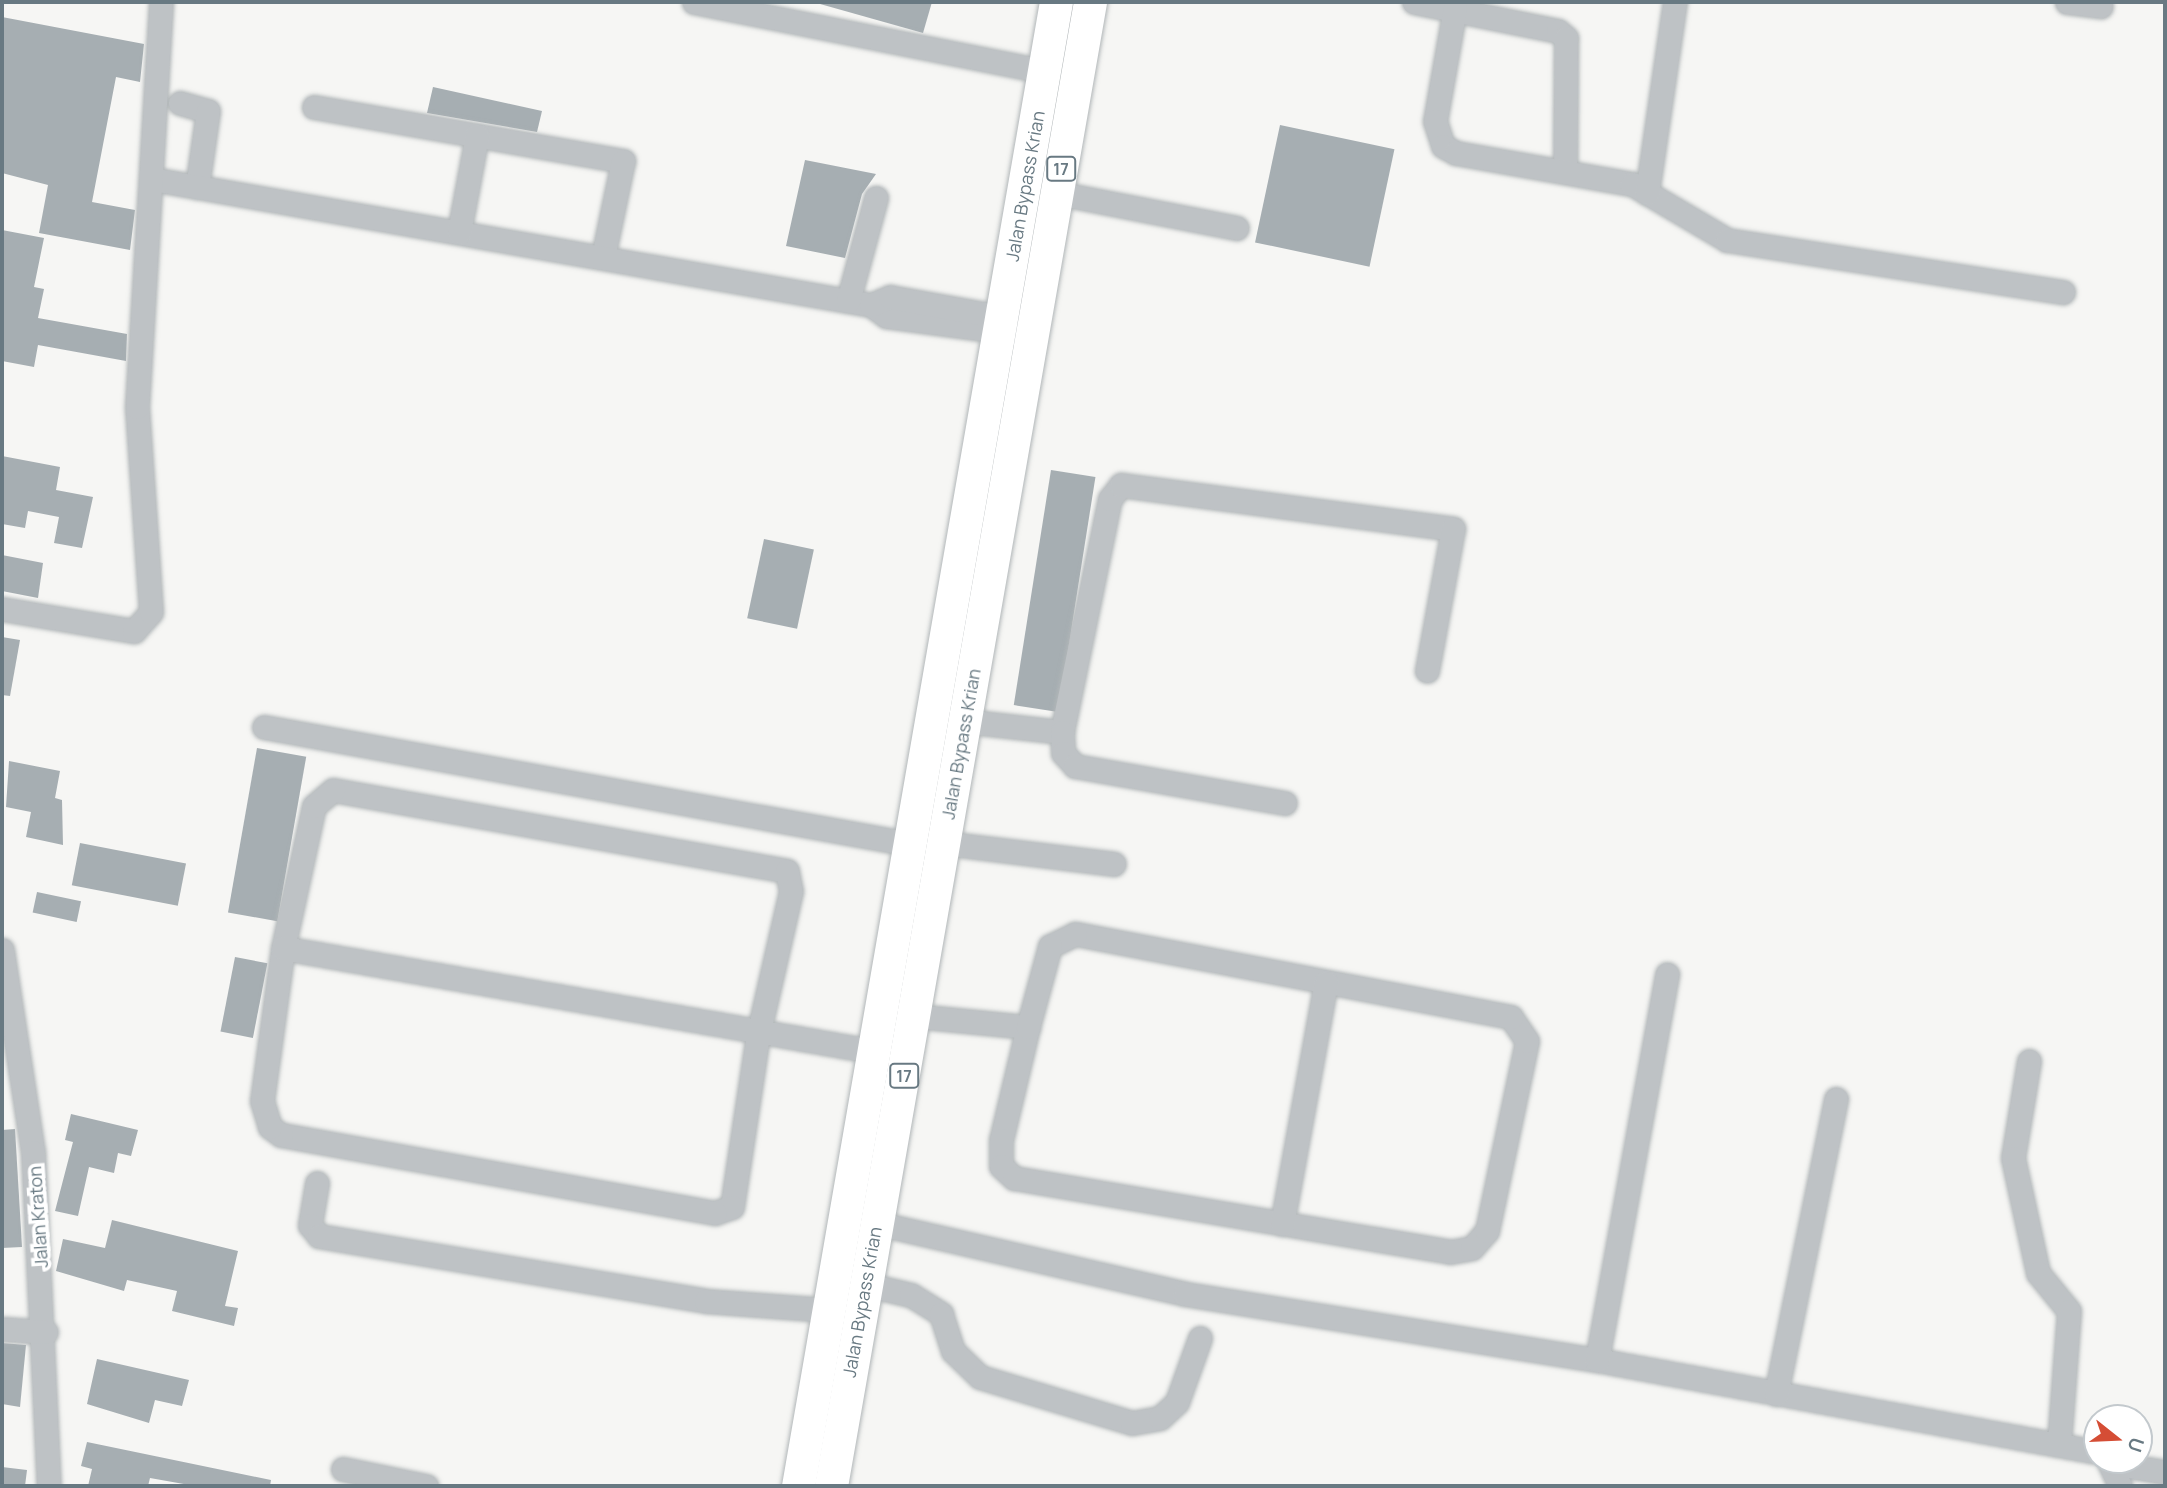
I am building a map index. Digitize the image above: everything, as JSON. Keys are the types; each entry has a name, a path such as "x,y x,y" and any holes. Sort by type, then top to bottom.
{"highway":[{"name":"Jalan Bypass Krian","path":"798,1486 877,1052 910,844 1056,2"},
{"name":"Jalan Bypass Krian","path":"831,1486 864,1284 915,1016 1090,2"}],"street":[{"path":"2,610 134,631 149,618 137,407 161,2"},
{"path":"695,2 1044,71"},
{"path":"1414,2 1455,8 1558,31 1566,38 1573,172"},
{"path":"1639,188 1675,2"},
{"path":"2067,2 2101,6"},
{"path":"1455,8 1435,121 1443,146 1639,188 1727,240 2063,292"},
{"path":"180,103 208,111 197,187"},
{"path":"314,107 623,161 603,257"},
{"path":"459,232 477,136"},
{"path":"152,179 871,305 886,316 1001,324 1035,330"},
{"path":"1057,193 1237,228"},
{"path":"848,301 876,198"},
{"path":"1285,803 1075,766 1062,753 1062,732 1110,499 1121,485 1453,529 1427,671"},
{"path":"964,721 1062,732"},
{"path":"264,727 910,844"},
{"path":"333,790 784,869 792,880 758,1035 734,1198 723,1213 282,1135 270,1128 262,1101 283,948 314,806 333,790"},
{"path":"944,843 1114,863"},
{"path":"1076,934 1326,983 1499,1013 1519,1023 1527,1041 1487,1231 1472,1248 1450,1252 1043,1184 1006,1171 1001,1140 1050,946 1076,934"},
{"path":"283,948 758,1035 877,1052"},
{"name":"Jalan Kraton","path":"2,950 33,1152 46,1332 50,1486"},
{"path":"1597,1360 1667,974"},
{"path":"1282,1224 1326,983"},
{"path":"915,1016 1028,1027"},
{"path":"2029,1061 2014,1170 2038,1273 2069,1311 2059,1445"},
{"path":"1776,1394 1836,1099"},
{"path":"317,1183 310,1225 319,1236 706,1301 828,1310"},
{"path":"876,1223 1185,1294 1597,1360 2083,1452"},
{"path":"864,1284 911,1295 941,1314 953,1351 980,1377 1132,1423 1160,1418 1177,1402 1200,1339"},
{"path":"2,1329 46,1332"},
{"path":"343,1469 426,1486"}],"building":[{"path":"813,2 932,2 923,33"},
{"path":"2,17 144,44 140,82 116,77 92,202 135,210 130,250 39,233 48,185 2,173"},
{"path":"433,87 542,111 537,132 427,113"},
{"path":"1280,125 1394,149 1369,267 1255,242"},
{"path":"805,160 876,174 862,194 845,258 786,246"},
{"path":"2,230 44,238 34,287 44,289 38,318 127,334 126,361 38,345 34,367 2,361"},
{"path":"2,456 60,467 56,490 93,497 82,548 54,543 59,517 28,511 25,528 2,524"},
{"path":"1051,470 1095,477 1058,712 1014,705"},
{"path":"764,539 814,550 797,629 747,618"},
{"path":"2,555 43,563 38,598 2,591"},
{"path":"2,637 20,640 10,696 2,695"},
{"path":"257,748 306,757 277,921 228,912"},
{"path":"9,761 60,771 55,798 62,800 63,845 26,837 31,812 6,807"},
{"path":"80,843 186,864 178,906 72,885"},
{"path":"37,892 81,901 77,922 33,913"},
{"path":"235,957 267,963 253,1038 220,1032"},
{"path":"71,1114 138,1130 131,1156 118,1153 114,1173 89,1167 78,1216 55,1211 73,1142 65,1140"},
{"path":"15,1129 22,1247 2,1248 2,1130"},
{"path":"112,1220 238,1251 225,1306 238,1308 234,1326 172,1311 177,1291 127,1280 124,1291 56,1271 63,1239 105,1248"},
{"path":"2,1343 26,1345 20,1407 2,1404"},
{"path":"97,1359 189,1380 182,1406 155,1400 149,1423 87,1404"},
{"path":"87,1442 271,1480 270,1486 195,1486 150,1478 148,1486 88,1486 92,1469 81,1466"},
{"path":"2,1467 27,1470 25,1486 2,1485"}]}
